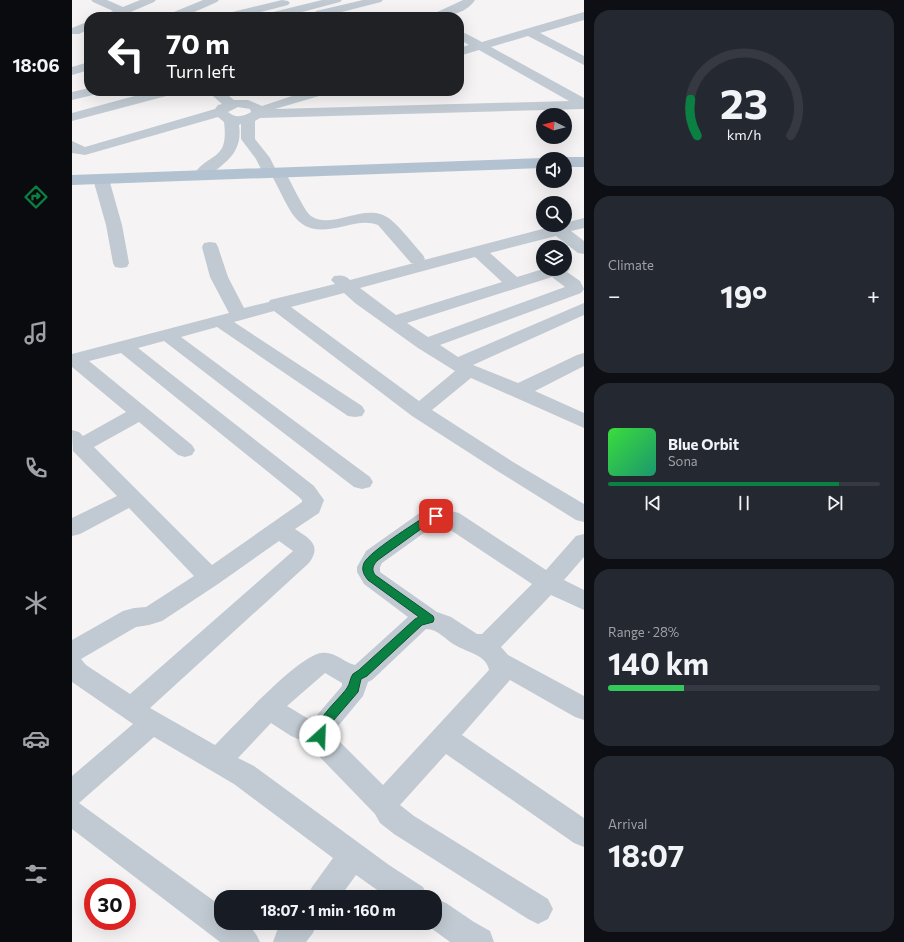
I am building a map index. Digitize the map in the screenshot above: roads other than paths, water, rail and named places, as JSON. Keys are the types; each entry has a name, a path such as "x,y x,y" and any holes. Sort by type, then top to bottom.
{"main road":[{"path":"572,162 584,162"},
{"path":"72,180 536,163"}],"street":[{"path":"97,0 123,11 150,0"},
{"path":"164,8 184,0"},
{"path":"249,12 298,0"},
{"path":"289,12 336,0"},
{"path":"342,0 362,12"},
{"path":"329,12 377,0"},
{"path":"448,12 467,3 470,0"},
{"path":"185,12 211,1 227,12"},
{"path":"470,44 584,10"},
{"path":"470,44 529,32 584,16"},
{"path":"75,31 84,27"},
{"path":"529,32 584,61"},
{"path":"470,44 584,105"},
{"path":"571,54 584,50"},
{"path":"72,70 84,67"},
{"path":"72,96 84,93"},
{"path":"72,117 150,96"},
{"path":"201,175 228,152 234,140 227,112 217,96"},
{"path":"286,96 254,113 248,139 274,172 303,218 308,223 317,226 327,226 361,218 379,219 384,222 418,260"},
{"path":"254,113 304,96"},
{"path":"72,145 79,151 85,151 227,112 254,113 584,105"},
{"path":"228,152 257,151"},
{"path":"101,179 112,218 121,263"},
{"path":"572,219 584,214"},
{"path":"572,224 584,223"},
{"path":"73,357 124,346 219,320 418,260 536,230"},
{"path":"73,357 235,309 478,251 536,232"},
{"path":"564,232 584,250"},
{"path":"210,247 219,277 235,309"},
{"path":"478,251 514,284"},
{"path":"572,266 584,262"},
{"path":"394,321 539,276"},
{"path":"425,344 575,289 574,285 567,276"},
{"path":"343,283 361,299 425,344 463,368 583,420"},
{"path":"276,304 419,411 506,467 584,514"},
{"path":"419,411 463,368 584,308"},
{"path":"219,320 355,411"},
{"path":"166,334 362,482"},
{"path":"72,652 131,618 137,616 149,616 210,578 311,507 314,503 314,499 310,495 124,346"},
{"path":"73,357 185,450"},
{"path":"518,391 584,359"},
{"path":"140,413 76,441 130,498 210,578"},
{"path":"72,528 130,498"},
{"path":"584,601 548,583 445,517 429,518 374,557 368,564 368,571 372,578 429,619 438,621 468,640 480,644 501,663 584,709"},
{"path":"72,793 142,715 301,557 304,552 302,546 279,530"},
{"path":"480,644 492,640 548,583 584,542"},
{"path":"218,760 282,694 320,663 326,662 333,664 352,677 356,677 363,673 418,622 429,619"},
{"path":"385,805 390,796 501,674 503,669 501,663"},
{"path":"72,665 77,672 142,715 244,775 402,890"},
{"path":"320,736 320,731 323,725 354,688 356,677"},
{"path":"268,708 300,728 320,736 328,747 385,805 390,814 404,825 538,909"},
{"path":"443,737 584,834"},
{"path":"72,813 245,942"},
{"path":"327,890 353,855"},
{"path":"442,918 479,942"},
{"path":"288,942 297,930"}]}
